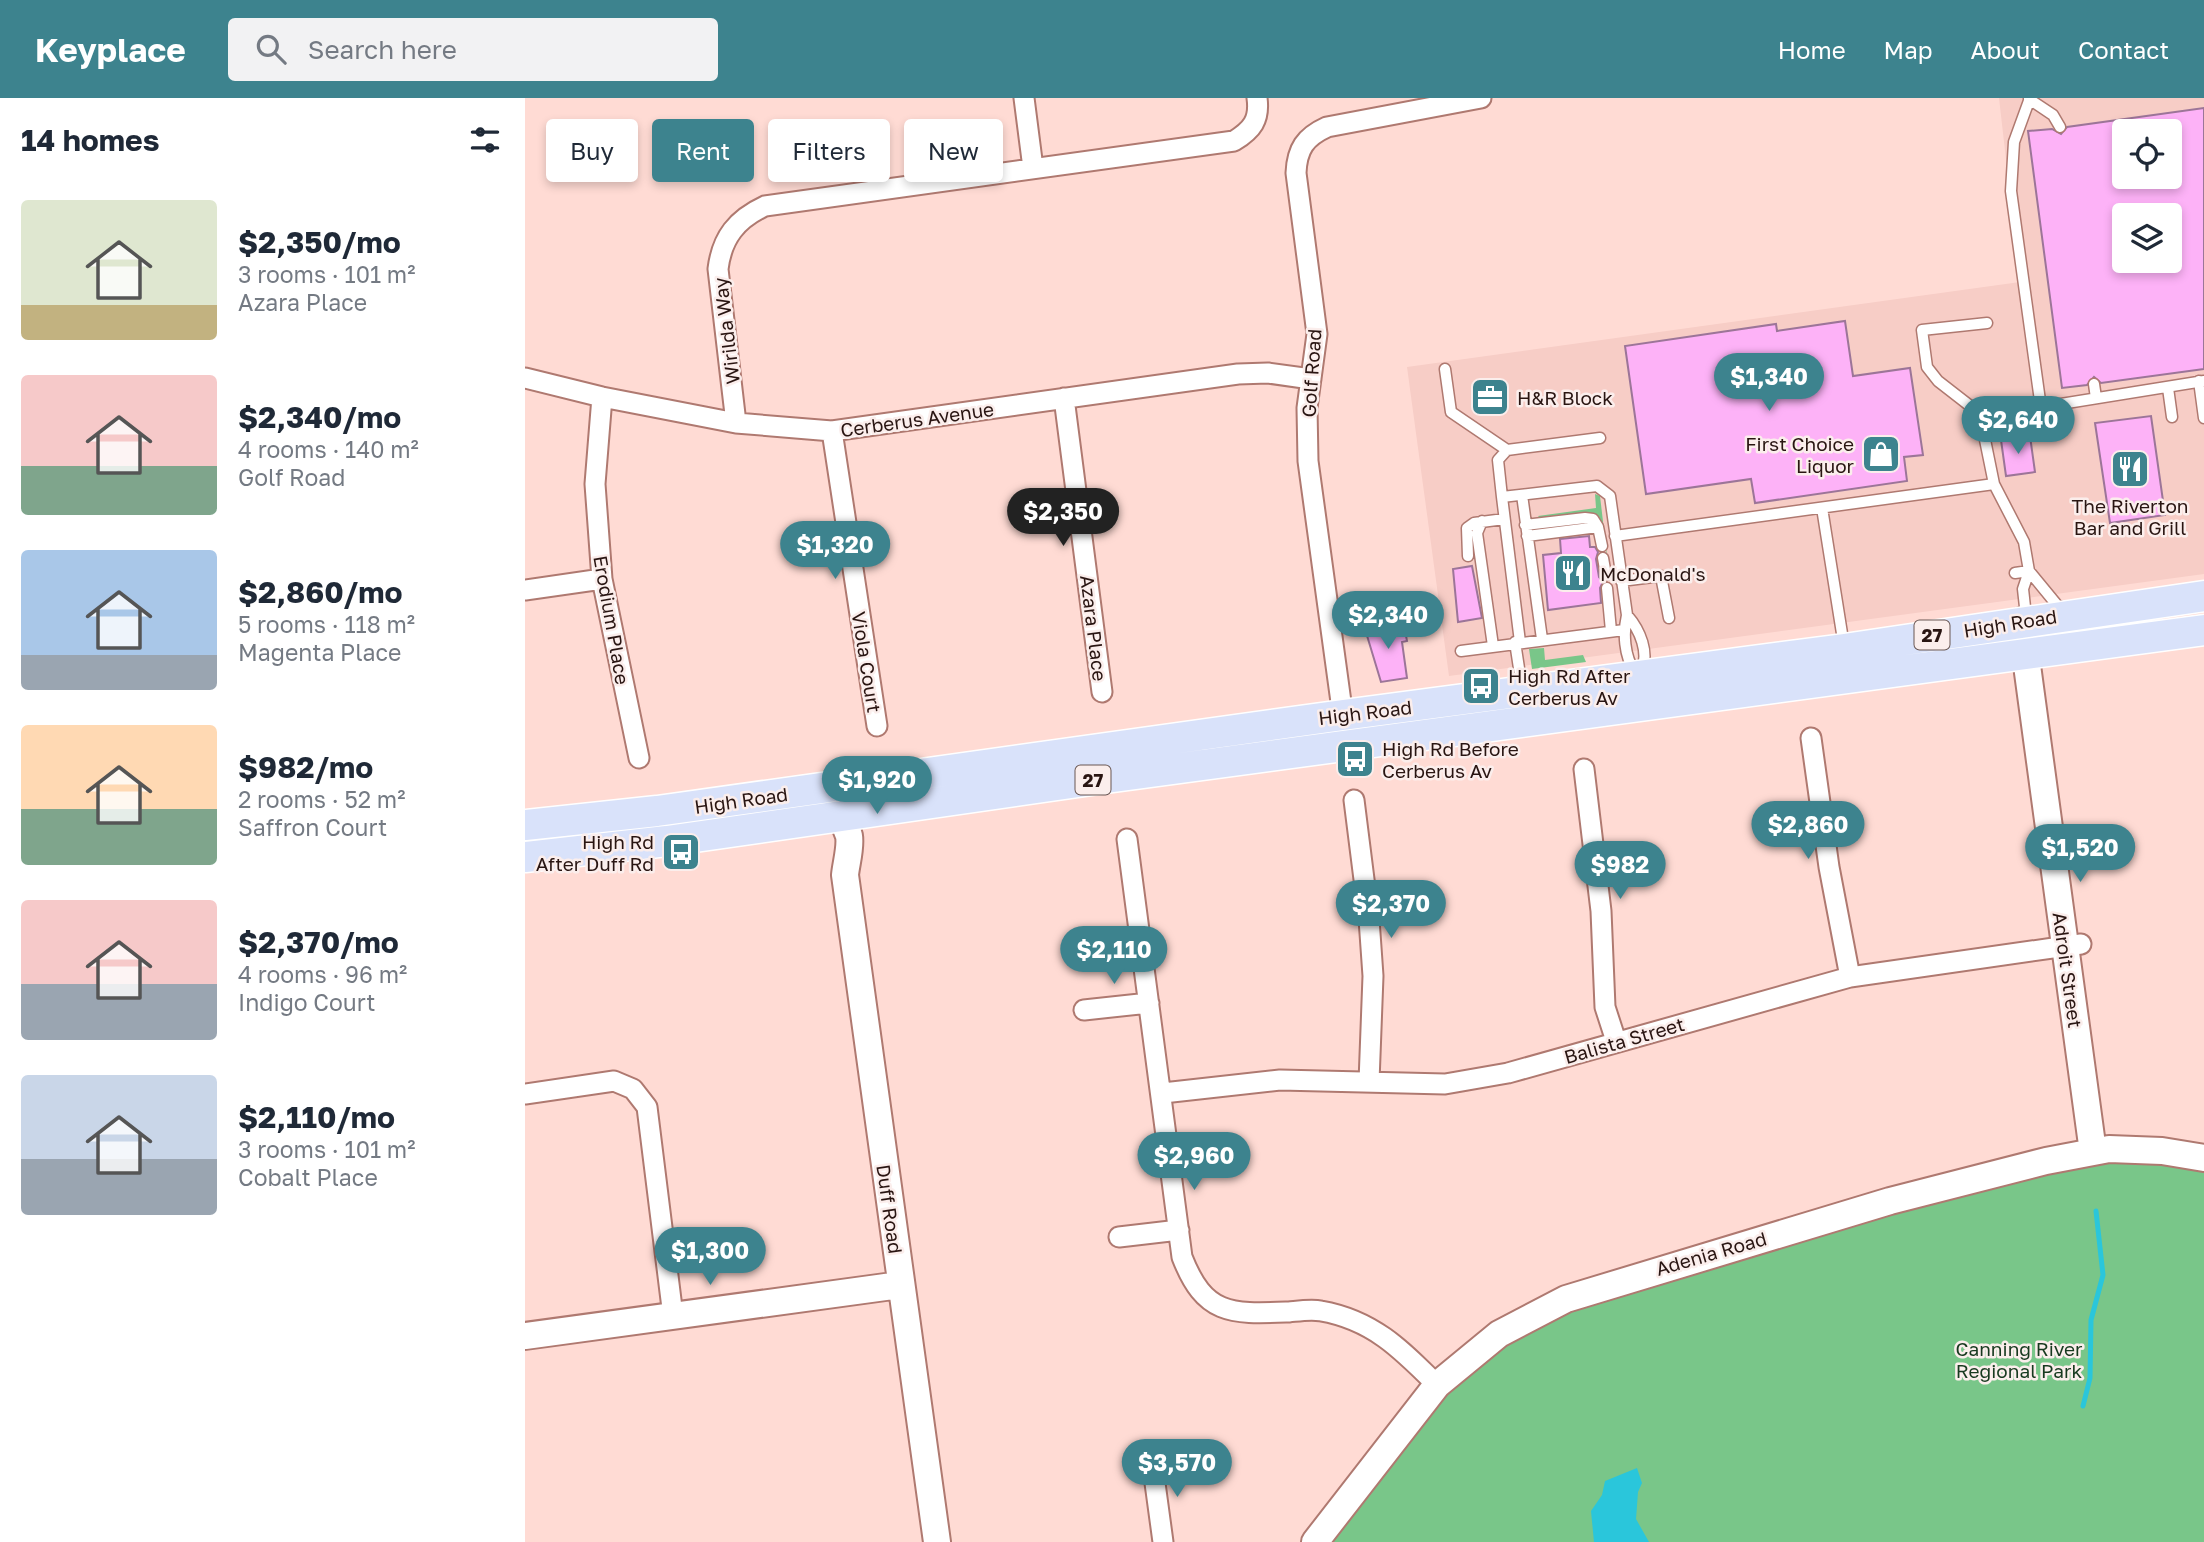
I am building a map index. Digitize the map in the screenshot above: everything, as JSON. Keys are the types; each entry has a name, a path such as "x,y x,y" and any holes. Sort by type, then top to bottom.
{"main road":[{"name":"High Road","path":"525,825 568,822 774,795 1523,692 1641,688 1844,649 2200,593"},
{"name":"High Road","path":"525,857 667,841 2204,630"}],"street":[{"path":"1024,98 1033,168"},
{"name":"Wirilda Way","path":"736,423 718,269 720,250 744,216 765,206 1234,141 1249,132 1256,120 1257,98"},
{"name":"Golf Road","path":"1347,747 1308,461 1307,408 1317,334 1296,173 1297,156 1302,144 1312,133 1327,127 1481,98"},
{"name":"Cerberus Avenue","path":"525,378 602,397 736,423 832,431 1238,374 1268,373 1311,379"},
{"name":"Erodium Place","path":"602,397 595,484 602,579 639,758"},
{"name":"Azara Place","path":"1063,398 1102,692"},
{"name":"Viola Court","path":"832,431 877,726"},
{"path":"525,590 602,579"},
{"name":"Adroit Street","path":"2028,620 2101,1151"},
{"path":"1811,738 1829,867 1850,977"},
{"path":"1584,769 1601,911 1605,1007 1616,1041"},
{"path":"774,795 804,799 838,816 887,779"},
{"path":"1354,800 1369,919 1373,976 1369,1082"},
{"name":"Duff Road","path":"838,816 830,840 845,875 937,1542"},
{"path":"1127,839 1163,1093 1178,1230 1182,1257 1193,1286 1209,1300 1230,1312 1320,1311 1360,1323 1395,1343 1437,1385"},
{"name":"Balista Street","path":"1163,1093 1280,1080 1445,1084 1508,1073 1850,977 2073,945"},
{"path":"1084,1010 1149,1003"},
{"path":"525,1094 614,1081 633,1089 647,1107 673,1316"},
{"name":"Adenia Road","path":"1315,1542 1437,1385 1499,1334 1566,1299 1890,1201 2046,1161 2101,1151 2162,1151 2204,1158"},
{"path":"1119,1237 1178,1230"},
{"path":"525,1335 900,1285"},
{"path":"1152,1461 1163,1542"}],"lane":[{"path":"2041,408 2011,191 2014,142 2029,99 2053,116 2060,128"},
{"path":"1987,323 1922,330 1927,367 1938,381 1974,409 1981,420 1994,484 2013,526 2024,542 2029,570 2028,620"},
{"path":"1445,369 1451,412 1507,450"},
{"path":"1981,420 1992,415 2202,381 2204,418"},
{"path":"2094,384 2096,398"},
{"path":"2168,388 2172,417"},
{"path":"1523,692 1497,460 1507,450 1600,438"},
{"path":"1615,536 1994,484"},
{"path":"1501,497 1597,486 1605,489 1610,496 1627,615 1624,630 1629,664 1641,688"},
{"path":"1522,495 1542,639"},
{"path":"1822,508 1844,649"},
{"path":"1468,556 1467,528 1482,522 1504,519"},
{"path":"1482,522 1477,526 1477,533 1493,646"},
{"path":"1526,531 1598,527 1602,546"},
{"path":"1604,558 1606,575"},
{"path":"2015,573 2029,570"},
{"path":"2029,570 2057,605 2076,613"},
{"path":"1611,631 1608,591 1661,576 1669,618"},
{"path":"1627,615 1640,629 1645,662 1641,688"},
{"path":"1461,651 1624,630"},
{"path":"1594,714 1641,688 1741,694"}],"shaded area":[{"path":"1999,98 2204,98 2204,574 1449,676 1407,367 2020,282"}],"green space":[{"path":"1595,494 1600,496 1608,564 1602,526 1592,514 1541,519 1538,516 1596,508"},
{"path":"1544,648 1545,660 1583,655 1586,662 1532,669 1529,649"},
{"name":"Canning River Regional Park","path":"2074,1153 2204,1160 2204,1542 1317,1542 1419,1406 1576,1294"}],"water":[{"path":"1637,1468 1642,1483 1638,1492 1636,1519 1649,1542 1594,1542 1591,1511 1602,1495 1605,1481"}],"building":[{"path":"2204,108 2204,369 2101,383 2094,377 2087,385 2062,388 2028,131 2052,129 2061,134 2067,127 2112,121 2112,189 2182,189 2182,119 2125,119"},
{"path":"1845,321 1853,376 1910,368 1923,455 1904,457 1907,481 1755,503 1751,479 1646,494 1625,346 1776,324 1777,331"},
{"name":"The Riverton Bar and Grill","path":"2151,416 2165,515 2110,523 2095,423"},
{"path":"2030,436 2035,472 2006,476 2001,440"},
{"name":"McDonald's","path":"1589,536 1590,547 1595,547 1598,552 1596,559 1599,577 1603,582 1600,588 1601,603 1548,610 1543,555 1561,553 1560,539"},
{"path":"1472,566 1482,618 1458,622 1453,569"},
{"path":"1390,623 1391,627 1404,625 1407,641 1402,642 1407,678 1381,682 1365,629"}],"waterway":[{"path":"2083,1406 2090,1378 2091,1320 2103,1275 2096,1211"}],"place":[{"name":"H&R Block","path":"1490,397"},
{"name":"First Choice Liquor","path":"1881,454"},
{"name":"The Riverton Bar and Grill","path":"2130,469"},
{"name":"McDonald's","path":"1573,573"},
{"name":"High Rd After Cerberus Av","path":"1481,686"},
{"name":"High Rd Before Cerberus Av","path":"1355,759"},
{"name":"High Rd After Duff Rd","path":"681,852"}]}
